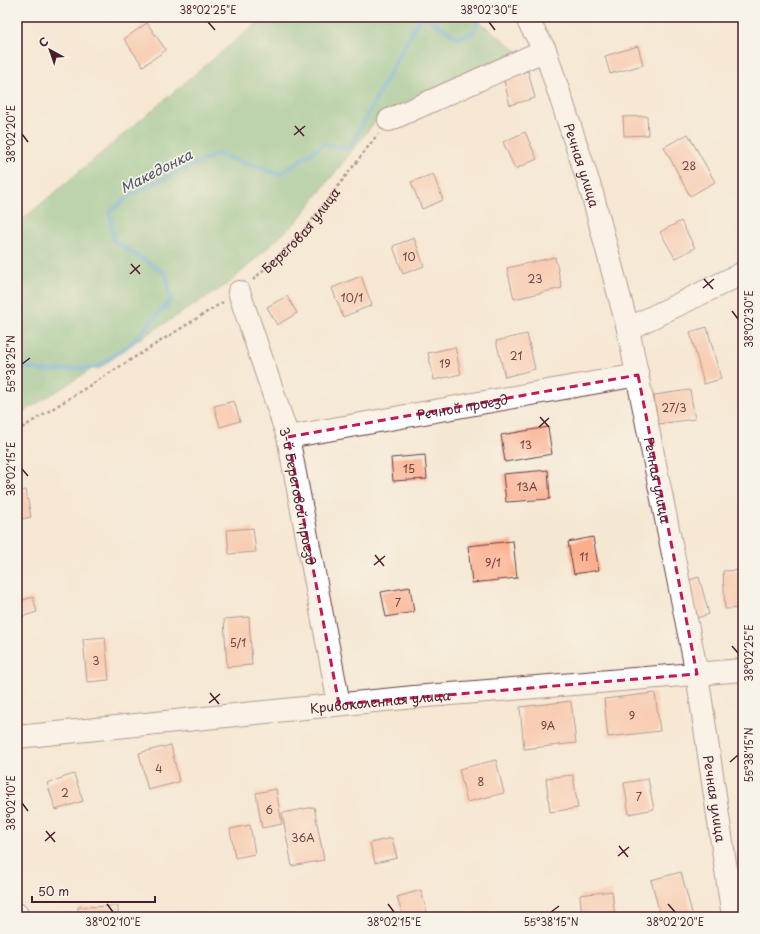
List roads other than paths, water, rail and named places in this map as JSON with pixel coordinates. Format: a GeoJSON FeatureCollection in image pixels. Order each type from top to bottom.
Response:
{"type":"FeatureCollection","features":[{"type":"Feature","properties":{"kind":"street"},"geometry":{"type":"LineString","coordinates":[[389,120],[545,50],[529,23],[530,17]]}},
{"type":"Feature","properties":{"kind":"street","name":"Речная улица"},"geometry":{"type":"LineString","coordinates":[[545,50],[592,193],[628,329],[638,375],[697,674],[733,917]]}},
{"type":"Feature","properties":{"kind":"street"},"geometry":{"type":"LineString","coordinates":[[628,329],[743,273]]}},
{"type":"Feature","properties":{"kind":"street","name":"3-й Береговой проезд"},"geometry":{"type":"LineString","coordinates":[[239,292],[288,437],[339,704]]}},
{"type":"Feature","properties":{"kind":"street","name":"Речной проезд"},"geometry":{"type":"LineString","coordinates":[[288,437],[638,375]]}},
{"type":"Feature","properties":{"kind":"street","name":"Кривоколенная улица"},"geometry":{"type":"LineString","coordinates":[[17,737],[421,696],[743,670]]}},
{"type":"Feature","properties":{"kind":"waterway","name":"Македонка"},"geometry":{"type":"LineString","coordinates":[[17,365],[43,371],[98,367],[134,341],[171,300],[166,274],[114,241],[110,212],[128,196],[217,154],[280,174],[324,144],[349,149],[420,17]]}},
{"type":"Feature","properties":{"kind":"waterway","name":"Македонка"},"geometry":{"type":"LineString","coordinates":[[426,17],[458,38],[473,33],[481,17]]}}]}
